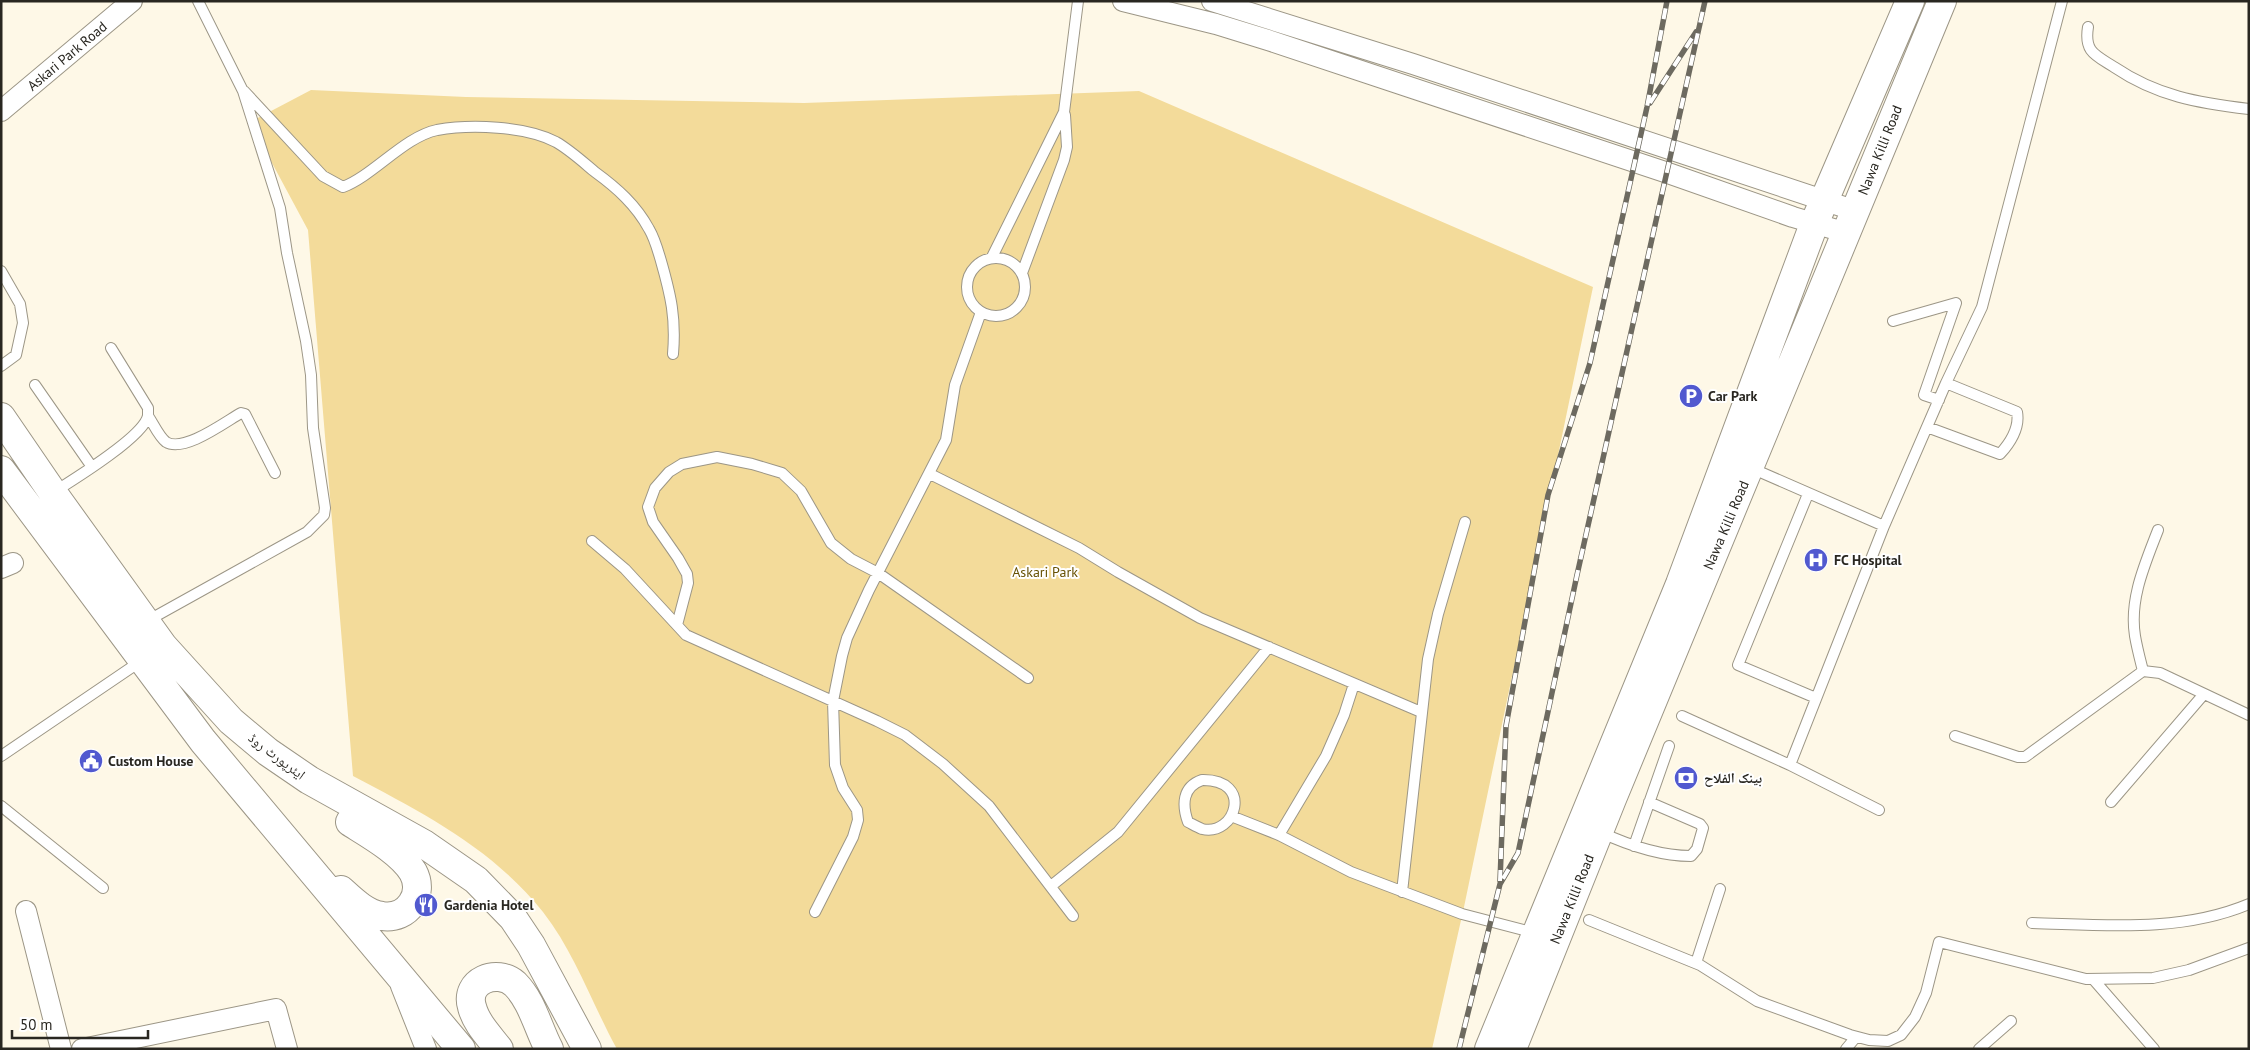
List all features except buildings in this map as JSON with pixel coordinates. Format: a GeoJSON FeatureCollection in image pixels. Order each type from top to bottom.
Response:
{"type":"FeatureCollection","features":[{"type":"Feature","properties":{"kind":"main road","name":"Nawa Killi Road"},"geometry":{"type":"LineString","coordinates":[[1489,1049],[1535,933],[1680,584],[1819,212],[1910,1]]}},
{"type":"Feature","properties":{"kind":"main road","name":"Nawa Killi Road"},"geometry":{"type":"LineString","coordinates":[[1512,1049],[1599,832],[1942,1]]}},
{"type":"Feature","properties":{"kind":"main road","name":"ایئرپورٹ روڈ"},"geometry":{"type":"LineString","coordinates":[[1,418],[163,646],[231,721],[281,761],[309,780],[424,844],[476,880],[513,918],[531,945],[587,1049]]}},
{"type":"Feature","properties":{"kind":"main road"},"geometry":{"type":"LineString","coordinates":[[1,470],[203,741],[396,974],[461,1049]]}},
{"type":"Feature","properties":{"kind":"main road"},"geometry":{"type":"LineString","coordinates":[[281,761],[286,774],[296,786],[322,805],[385,844],[412,870],[417,880],[416,898],[404,913],[392,917],[369,912],[352,900],[313,864],[298,856]]}},
{"type":"Feature","properties":{"kind":"main road"},"geometry":{"type":"LineString","coordinates":[[499,1049],[476,1017],[471,1000],[476,986],[486,978],[493,976],[508,979],[521,991],[529,1004],[549,1049]]}},
{"type":"Feature","properties":{"kind":"street","name":"Askari Park Road"},"geometry":{"type":"LineString","coordinates":[[1,111],[132,1]]}},
{"type":"Feature","properties":{"kind":"street"},"geometry":{"type":"LineString","coordinates":[[1124,1],[1216,24],[1262,38],[1634,162],[1851,222]]}},
{"type":"Feature","properties":{"kind":"street"},"geometry":{"type":"LineString","coordinates":[[1212,1],[1413,64],[1819,212]]}},
{"type":"Feature","properties":{"kind":"street"},"geometry":{"type":"LineString","coordinates":[[26,912],[61,1049]]}},
{"type":"Feature","properties":{"kind":"street"},"geometry":{"type":"LineString","coordinates":[[396,974],[426,1049]]}},
{"type":"Feature","properties":{"kind":"street"},"geometry":{"type":"LineString","coordinates":[[82,1049],[276,1009],[287,1049]]}},
{"type":"Feature","properties":{"kind":"lane"},"geometry":{"type":"LineString","coordinates":[[146,621],[307,532],[324,515],[325,508],[325,495],[313,428],[311,375],[306,341],[287,253],[280,208],[243,90],[198,1]]}},
{"type":"Feature","properties":{"kind":"lane"},"geometry":{"type":"LineString","coordinates":[[1022,274],[1064,160],[1067,147],[1064,112],[1078,1]]}},
{"type":"Feature","properties":{"kind":"lane"},"geometry":{"type":"LineString","coordinates":[[1790,765],[1884,526],[1946,383],[1982,307],[2062,1]]}},
{"type":"Feature","properties":{"kind":"lane"},"geometry":{"type":"LineString","coordinates":[[2088,27],[2086,40],[2092,52],[2135,81],[2171,96],[2209,104],[2249,108]]}},
{"type":"Feature","properties":{"kind":"lane"},"geometry":{"type":"LineString","coordinates":[[243,90],[323,176],[344,187],[354,183],[400,149],[435,131],[467,127],[492,127],[523,132],[556,142],[610,183],[632,203],[650,231],[672,298],[674,325],[673,354]]}},
{"type":"Feature","properties":{"kind":"lane"},"geometry":{"type":"LineString","coordinates":[[992,258],[1064,112]]}},
{"type":"Feature","properties":{"kind":"lane"},"geometry":{"type":"LineString","coordinates":[[992,258],[1006,259],[1017,266],[1022,274],[1026,290],[1022,302],[1013,312],[1000,316],[987,315],[981,312],[968,297],[967,284],[971,272],[980,262],[992,258]]}},
{"type":"Feature","properties":{"kind":"lane"},"geometry":{"type":"LineString","coordinates":[[1,271],[20,304],[23,323],[16,355],[1,366]]}},
{"type":"Feature","properties":{"kind":"lane"},"geometry":{"type":"LineString","coordinates":[[1893,321],[1956,303],[1924,396],[1939,400]]}},
{"type":"Feature","properties":{"kind":"lane"},"geometry":{"type":"LineString","coordinates":[[815,912],[853,837],[858,820],[857,810],[843,788],[835,765],[833,701],[847,638],[946,440],[955,385],[981,312]]}},
{"type":"Feature","properties":{"kind":"lane"},"geometry":{"type":"LineString","coordinates":[[53,493],[129,439],[148,416],[148,408],[111,348]]}},
{"type":"Feature","properties":{"kind":"lane"},"geometry":{"type":"LineString","coordinates":[[1927,428],[2000,454],[2010,443],[2019,421],[2017,412],[1946,383]]}},
{"type":"Feature","properties":{"kind":"lane"},"geometry":{"type":"LineString","coordinates":[[35,385],[92,467]]}},
{"type":"Feature","properties":{"kind":"lane"},"geometry":{"type":"LineString","coordinates":[[148,416],[165,442],[175,445],[189,442],[241,413],[245,414],[275,473]]}},
{"type":"Feature","properties":{"kind":"lane"},"geometry":{"type":"LineString","coordinates":[[677,625],[688,583],[687,574],[657,529],[648,507],[655,488],[669,472],[682,464],[717,457],[752,464],[782,473],[801,492],[831,543],[850,559],[878,573],[1028,678]]}},
{"type":"Feature","properties":{"kind":"lane"},"geometry":{"type":"LineString","coordinates":[[1750,468],[1884,526]]}},
{"type":"Feature","properties":{"kind":"lane"},"geometry":{"type":"LineString","coordinates":[[930,474],[1079,548],[1200,618],[1421,712]]}},
{"type":"Feature","properties":{"kind":"lane"},"geometry":{"type":"LineString","coordinates":[[1808,494],[1738,665],[1816,698]]}},
{"type":"Feature","properties":{"kind":"lane"},"geometry":{"type":"LineString","coordinates":[[1402,892],[1428,659],[1436,622],[1465,522]]}},
{"type":"Feature","properties":{"kind":"lane"},"geometry":{"type":"LineString","coordinates":[[2143,671],[2135,636],[2134,611],[2142,571],[2158,530]]}},
{"type":"Feature","properties":{"kind":"lane"},"geometry":{"type":"LineString","coordinates":[[592,541],[625,569],[686,636],[905,735],[943,764],[989,806],[1073,916]]}},
{"type":"Feature","properties":{"kind":"lane"},"geometry":{"type":"LineString","coordinates":[[1051,886],[1118,832],[1269,647]]}},
{"type":"Feature","properties":{"kind":"lane"},"geometry":{"type":"LineString","coordinates":[[1,756],[142,661]]}},
{"type":"Feature","properties":{"kind":"lane"},"geometry":{"type":"LineString","coordinates":[[1955,736],[2018,757],[2025,757],[2143,671],[2160,673],[2249,715]]}},
{"type":"Feature","properties":{"kind":"lane"},"geometry":{"type":"LineString","coordinates":[[1279,835],[1326,756],[1344,715],[1354,684]]}},
{"type":"Feature","properties":{"kind":"lane"},"geometry":{"type":"LineString","coordinates":[[2111,802],[2204,694]]}},
{"type":"Feature","properties":{"kind":"lane"},"geometry":{"type":"LineString","coordinates":[[1682,716],[1790,765],[1879,810]]}},
{"type":"Feature","properties":{"kind":"lane"},"geometry":{"type":"LineString","coordinates":[[1634,846],[1669,746]]}},
{"type":"Feature","properties":{"kind":"lane"},"geometry":{"type":"LineString","coordinates":[[1202,780],[1212,780],[1224,784],[1233,792],[1235,801],[1235,809],[1231,816],[1221,826],[1202,829],[1188,822],[1183,806],[1185,795],[1194,784],[1202,780]]}},
{"type":"Feature","properties":{"kind":"lane"},"geometry":{"type":"LineString","coordinates":[[1599,832],[1625,844],[1681,856],[1691,856],[1697,849],[1703,828],[1700,824],[1649,802]]}},
{"type":"Feature","properties":{"kind":"lane"},"geometry":{"type":"LineString","coordinates":[[1,806],[103,888]]}},
{"type":"Feature","properties":{"kind":"lane"},"geometry":{"type":"LineString","coordinates":[[1231,816],[1279,835],[1351,872],[1402,892],[1462,914],[1535,933]]}},
{"type":"Feature","properties":{"kind":"lane"},"geometry":{"type":"LineString","coordinates":[[1696,963],[1720,888]]}},
{"type":"Feature","properties":{"kind":"lane"},"geometry":{"type":"LineString","coordinates":[[2032,923],[2172,924],[2226,913],[2249,904]]}},
{"type":"Feature","properties":{"kind":"lane"},"geometry":{"type":"LineString","coordinates":[[1589,920],[1696,963],[1757,1000],[1856,1037],[1888,1041],[1901,1035],[1915,1017],[1926,993],[1939,942],[2086,979],[2153,978],[2189,970],[2249,948]]}},
{"type":"Feature","properties":{"kind":"lane"},"geometry":{"type":"LineString","coordinates":[[2092,979],[2154,1049]]}},
{"type":"Feature","properties":{"kind":"lane"},"geometry":{"type":"LineString","coordinates":[[1979,1049],[2011,1021]]}},
{"type":"Feature","properties":{"kind":"lane"},"geometry":{"type":"LineString","coordinates":[[1846,1049],[1856,1037]]}},
{"type":"Feature","properties":{"kind":"green space","name":"Askari Park"},"geometry":{"type":"Polygon","coordinates":[[[311,90],[466,97],[804,103],[1139,91],[1593,287],[1464,907],[1432,1049],[617,1049],[565,944],[543,912],[523,889],[502,869],[455,834],[430,818],[353,776],[308,230],[250,122],[311,90]]]}},
{"type":"Feature","properties":{"kind":"railway"},"geometry":{"type":"LineString","coordinates":[[1500,881],[1506,726],[1548,495],[1590,363],[1647,107],[1667,1]]}},
{"type":"Feature","properties":{"kind":"railway"},"geometry":{"type":"LineString","coordinates":[[1459,1049],[1500,884],[1518,853],[1577,575],[1705,1]]}},
{"type":"Feature","properties":{"kind":"railway"},"geometry":{"type":"LineString","coordinates":[[1650,103],[1696,32]]}},
{"type":"Feature","properties":{"kind":"place","name":"Car Park"},"geometry":{"type":"Point","coordinates":[1691,396]}},
{"type":"Feature","properties":{"kind":"place","name":"FC Hospital"},"geometry":{"type":"Point","coordinates":[1816,560]}},
{"type":"Feature","properties":{"kind":"place","name":"Custom House"},"geometry":{"type":"Point","coordinates":[91,761]}},
{"type":"Feature","properties":{"kind":"place","name":"بینک الفلاح"},"geometry":{"type":"Point","coordinates":[1686,778]}},
{"type":"Feature","properties":{"kind":"place","name":"Gardenia Hotel"},"geometry":{"type":"Point","coordinates":[426,905]}}]}
